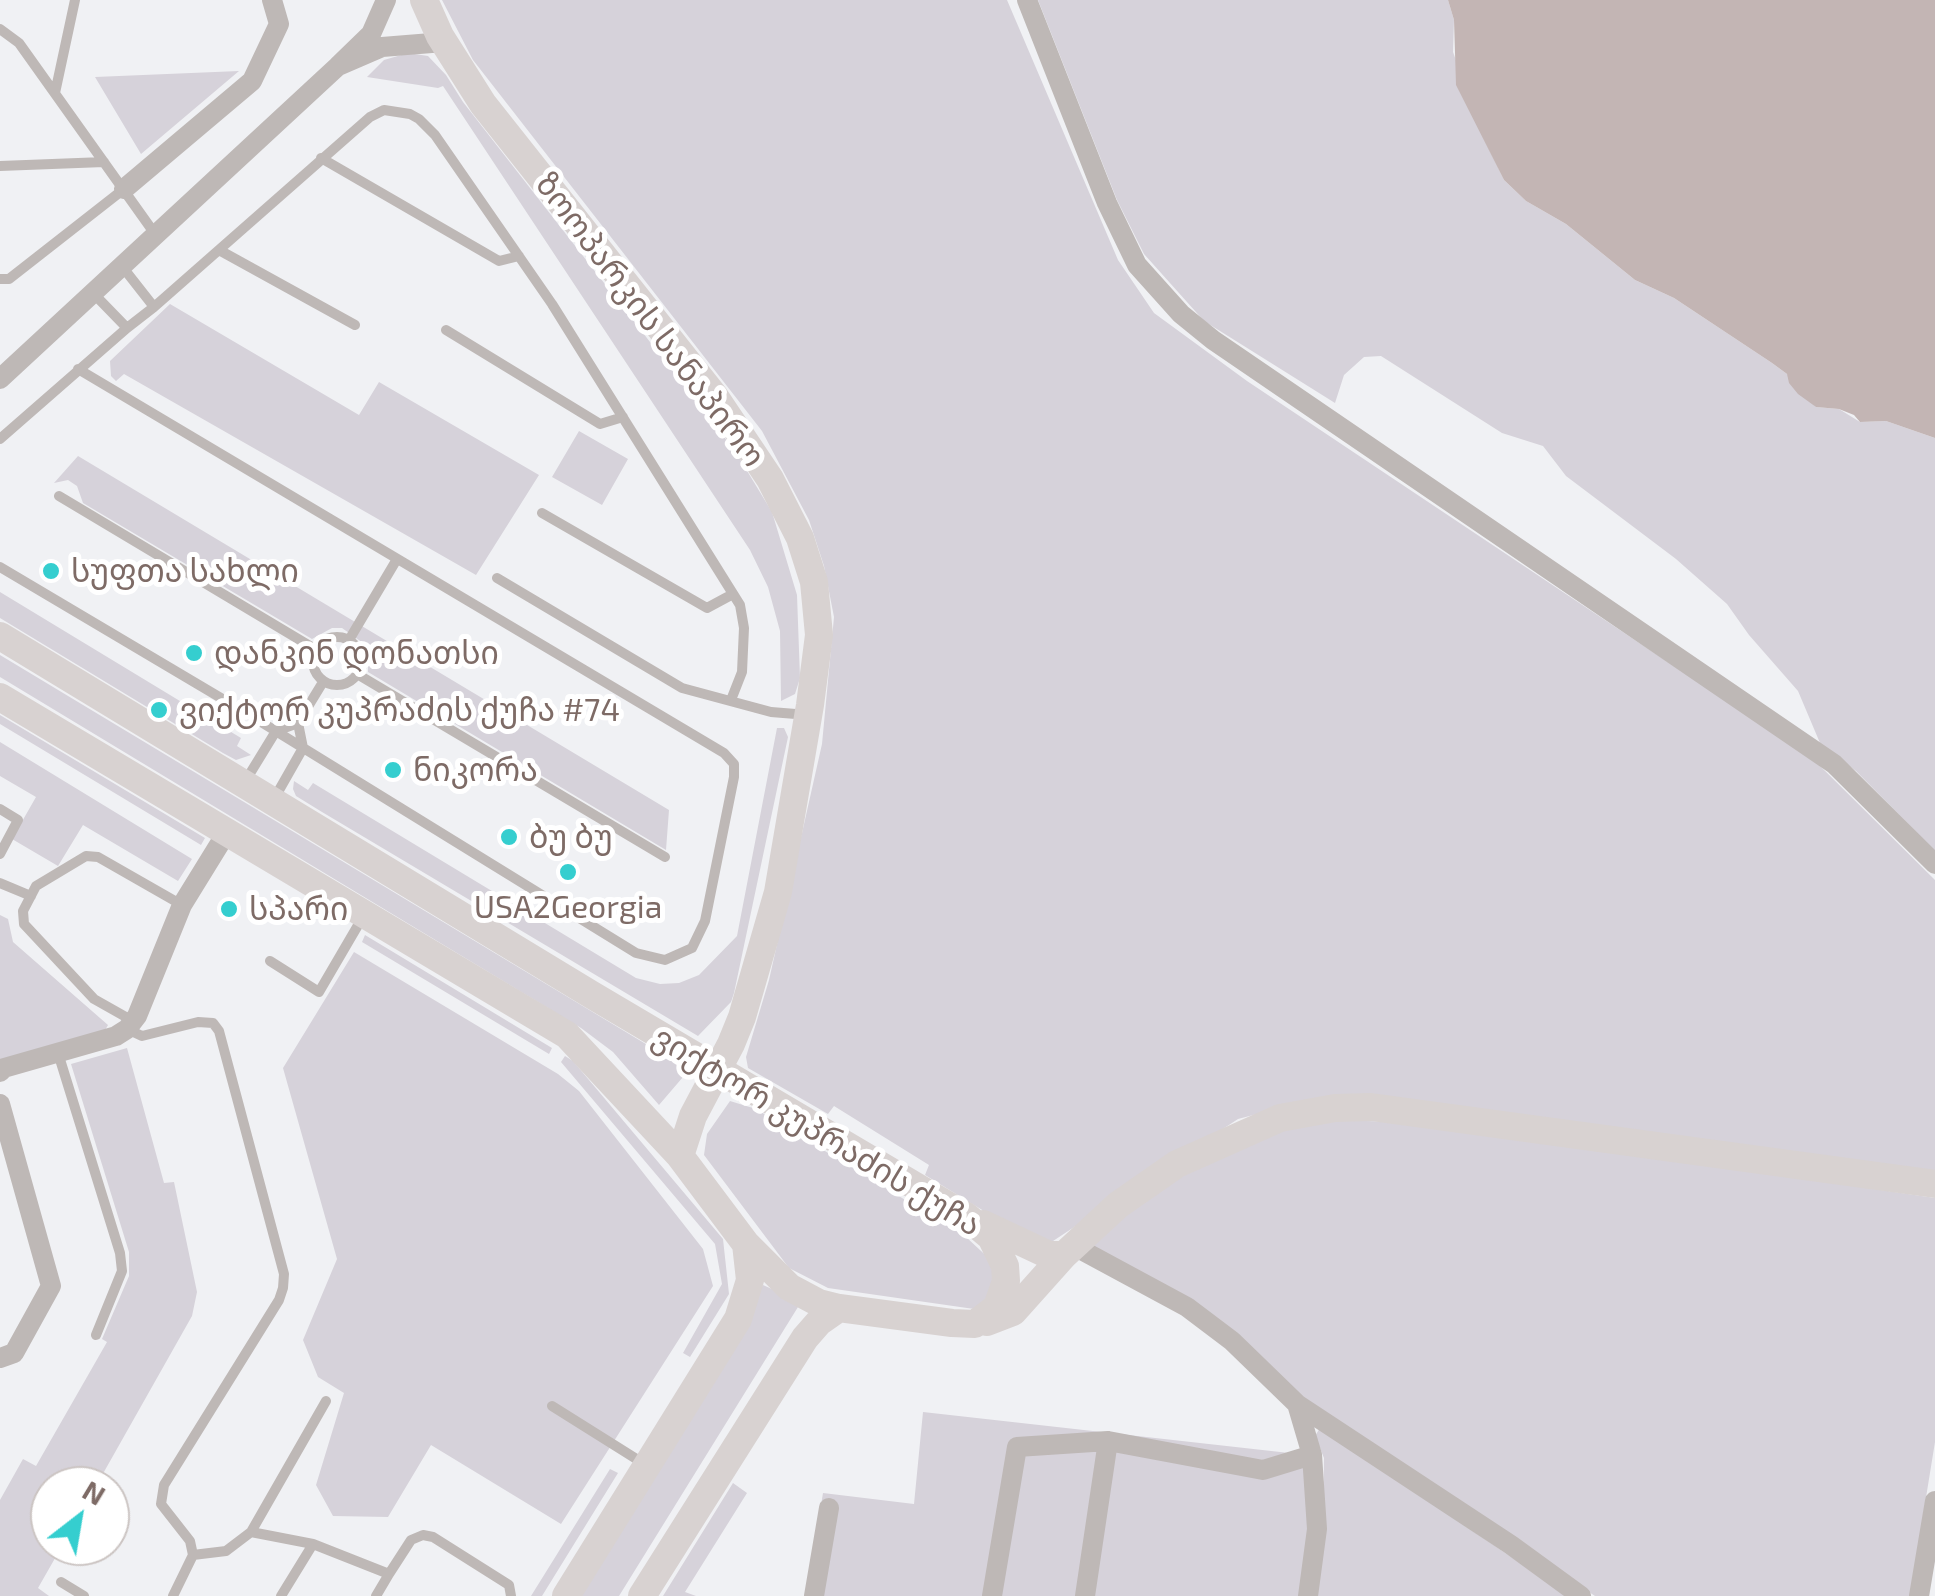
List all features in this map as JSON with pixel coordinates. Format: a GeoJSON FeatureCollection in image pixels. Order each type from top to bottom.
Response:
{"type":"FeatureCollection","features":[{"type":"Feature","properties":{"kind":"main road","name":"ზოოპარკის სანაპირო"},"geometry":{"type":"LineString","coordinates":[[424,0],[444,42],[483,104],[715,397],[770,479],[800,538],[814,582],[819,635],[778,892],[751,990],[731,1044],[692,1116],[680,1156]]}},
{"type":"Feature","properties":{"kind":"main road","name":"ვიქტორ კუპრაძის ქუჩა"},"geometry":{"type":"LineString","coordinates":[[0,636],[966,1216],[991,1237],[1005,1266],[1003,1296],[988,1316],[975,1324],[839,1308],[789,1287],[746,1244],[680,1156],[567,1035],[0,696]]}},
{"type":"Feature","properties":{"kind":"main road"},"geometry":{"type":"LineString","coordinates":[[975,1324],[1013,1312],[1069,1250],[1118,1205],[1188,1158],[1280,1118],[1336,1108],[1371,1107],[1935,1184]]}},
{"type":"Feature","properties":{"kind":"main road"},"geometry":{"type":"LineString","coordinates":[[966,1216],[1038,1251],[1069,1250]]}},
{"type":"Feature","properties":{"kind":"main road"},"geometry":{"type":"LineString","coordinates":[[566,1596],[738,1319],[750,1280],[746,1244]]}},
{"type":"Feature","properties":{"kind":"main road"},"geometry":{"type":"LineString","coordinates":[[642,1596],[805,1338],[839,1308]]}},
{"type":"Feature","properties":{"kind":"street"},"geometry":{"type":"LineString","coordinates":[[124,189],[252,81],[279,24],[272,0]]}},
{"type":"Feature","properties":{"kind":"street"},"geometry":{"type":"LineString","coordinates":[[0,379],[371,34],[386,0]]}},
{"type":"Feature","properties":{"kind":"street"},"geometry":{"type":"LineString","coordinates":[[1027,0],[1107,204],[1138,266],[1181,314],[1213,340],[1834,764],[1935,864]]}},
{"type":"Feature","properties":{"kind":"street"},"geometry":{"type":"LineString","coordinates":[[338,66],[382,47],[444,42]]}},
{"type":"Feature","properties":{"kind":"street"},"geometry":{"type":"LineString","coordinates":[[0,1072],[116,1036],[130,1025],[182,905],[227,832]]}},
{"type":"Feature","properties":{"kind":"street"},"geometry":{"type":"LineString","coordinates":[[0,1104],[4,1132],[51,1286],[14,1354],[0,1358]]}},
{"type":"Feature","properties":{"kind":"street"},"geometry":{"type":"LineString","coordinates":[[1069,1250],[1187,1308],[1232,1341],[1297,1404],[1537,1562],[1582,1596]]}},
{"type":"Feature","properties":{"kind":"street"},"geometry":{"type":"LineString","coordinates":[[1297,1404],[1312,1455],[1317,1530],[1308,1596]]}},
{"type":"Feature","properties":{"kind":"street"},"geometry":{"type":"LineString","coordinates":[[992,1596],[1017,1447],[1108,1441],[1263,1470],[1312,1455]]}},
{"type":"Feature","properties":{"kind":"street"},"geometry":{"type":"LineString","coordinates":[[1086,1596],[1108,1441]]}},
{"type":"Feature","properties":{"kind":"street"},"geometry":{"type":"LineString","coordinates":[[1919,1596],[1935,1501]]}},
{"type":"Feature","properties":{"kind":"street"},"geometry":{"type":"LineString","coordinates":[[814,1596],[829,1508]]}},
{"type":"Feature","properties":{"kind":"lane"},"geometry":{"type":"LineString","coordinates":[[55,92],[76,0]]}},
{"type":"Feature","properties":{"kind":"lane"},"geometry":{"type":"LineString","coordinates":[[0,28],[19,43],[155,234]]}},
{"type":"Feature","properties":{"kind":"lane"},"geometry":{"type":"LineString","coordinates":[[0,439],[370,117],[384,110],[410,114],[435,136],[518,256],[740,605],[744,628],[742,672],[731,700]]}},
{"type":"Feature","properties":{"kind":"lane"},"geometry":{"type":"LineString","coordinates":[[322,158],[498,261],[518,256]]}},
{"type":"Feature","properties":{"kind":"lane"},"geometry":{"type":"LineString","coordinates":[[0,166],[104,162]]}},
{"type":"Feature","properties":{"kind":"lane"},"geometry":{"type":"LineString","coordinates":[[0,279],[9,279],[124,189]]}},
{"type":"Feature","properties":{"kind":"lane"},"geometry":{"type":"LineString","coordinates":[[219,250],[355,325]]}},
{"type":"Feature","properties":{"kind":"lane"},"geometry":{"type":"LineString","coordinates":[[122,265],[154,307]]}},
{"type":"Feature","properties":{"kind":"lane"},"geometry":{"type":"LineString","coordinates":[[92,292],[127,328]]}},
{"type":"Feature","properties":{"kind":"lane"},"geometry":{"type":"LineString","coordinates":[[446,330],[600,424],[623,417]]}},
{"type":"Feature","properties":{"kind":"lane"},"geometry":{"type":"LineString","coordinates":[[0,567],[636,952],[664,960],[692,948],[706,921],[734,777],[734,764],[724,753],[78,370]]}},
{"type":"Feature","properties":{"kind":"lane"},"geometry":{"type":"LineString","coordinates":[[59,496],[316,648]]}},
{"type":"Feature","properties":{"kind":"lane"},"geometry":{"type":"LineString","coordinates":[[542,512],[708,608],[733,594]]}},
{"type":"Feature","properties":{"kind":"lane"},"geometry":{"type":"LineString","coordinates":[[349,640],[397,559]]}},
{"type":"Feature","properties":{"kind":"lane"},"geometry":{"type":"LineString","coordinates":[[497,578],[682,688],[771,712],[808,716]]}},
{"type":"Feature","properties":{"kind":"lane"},"geometry":{"type":"LineString","coordinates":[[327,639],[349,640],[361,659],[358,674],[338,686],[323,682],[314,670],[316,648],[327,639]]}},
{"type":"Feature","properties":{"kind":"lane"},"geometry":{"type":"LineString","coordinates":[[358,674],[665,858]]}},
{"type":"Feature","properties":{"kind":"lane"},"geometry":{"type":"LineString","coordinates":[[244,783],[276,732],[298,723],[323,682]]}},
{"type":"Feature","properties":{"kind":"lane"},"geometry":{"type":"LineString","coordinates":[[272,801],[303,748],[298,723]]}},
{"type":"Feature","properties":{"kind":"lane"},"geometry":{"type":"LineString","coordinates":[[0,809],[18,820],[0,854]]}},
{"type":"Feature","properties":{"kind":"lane"},"geometry":{"type":"LineString","coordinates":[[173,1596],[193,1554],[190,1541],[161,1504],[164,1484],[278,1300],[284,1274],[219,1031],[213,1023],[198,1022],[142,1036],[94,999],[24,924],[23,911],[36,886],[86,856],[98,856],[182,905]]}},
{"type":"Feature","properties":{"kind":"lane"},"geometry":{"type":"LineString","coordinates":[[0,883],[30,896]]}},
{"type":"Feature","properties":{"kind":"lane"},"geometry":{"type":"LineString","coordinates":[[270,961],[319,992],[365,914]]}},
{"type":"Feature","properties":{"kind":"lane"},"geometry":{"type":"LineString","coordinates":[[58,1052],[120,1253],[122,1271],[96,1335]]}},
{"type":"Feature","properties":{"kind":"lane"},"geometry":{"type":"LineString","coordinates":[[193,1554],[226,1550],[252,1532],[326,1400]]}},
{"type":"Feature","properties":{"kind":"lane"},"geometry":{"type":"LineString","coordinates":[[552,1406],[646,1466]]}},
{"type":"Feature","properties":{"kind":"lane"},"geometry":{"type":"LineString","coordinates":[[252,1532],[312,1544],[389,1574]]}},
{"type":"Feature","properties":{"kind":"lane"},"geometry":{"type":"LineString","coordinates":[[376,1596],[411,1540],[423,1535],[433,1537],[509,1585],[511,1596]]}},
{"type":"Feature","properties":{"kind":"lane"},"geometry":{"type":"LineString","coordinates":[[281,1596],[312,1544]]}},
{"type":"Feature","properties":{"kind":"lane"},"geometry":{"type":"LineString","coordinates":[[61,1582],[84,1596]]}},
{"type":"Feature","properties":{"kind":"shaded area"},"geometry":{"type":"Polygon","coordinates":[[[442,0],[1007,0],[1118,260],[1154,313],[1247,381],[1813,759],[1935,880],[1935,1174],[1307,1101],[1238,1119],[1050,1243],[1028,1238],[925,1175],[929,1165],[834,1106],[828,1114],[748,1068],[746,1057],[769,980],[822,744],[834,617],[824,566],[809,520],[762,431],[473,60],[442,0]]]}},
{"type":"Feature","properties":{"kind":"shaded area"},"geometry":{"type":"Polygon","coordinates":[[[1038,0],[1448,0],[1454,20],[1453,52],[1484,139],[1504,180],[1526,201],[1566,224],[1635,280],[1674,298],[1772,363],[1816,407],[1839,409],[1860,422],[1886,421],[1935,438],[1935,851],[1856,771],[1820,743],[1798,691],[1727,604],[1676,559],[1566,476],[1543,446],[1502,433],[1381,356],[1364,357],[1344,375],[1335,403],[1204,321],[1144,254],[1117,200],[1038,0]]]}},
{"type":"Feature","properties":{"kind":"shaded area"},"geometry":{"type":"Polygon","coordinates":[[[1448,0],[1935,0],[1935,438],[1886,421],[1860,422],[1839,409],[1816,407],[1798,394],[1787,374],[1772,363],[1674,298],[1635,280],[1566,224],[1526,201],[1504,180],[1456,85],[1454,20],[1448,0]]]}},
{"type":"Feature","properties":{"kind":"shaded area"},"geometry":{"type":"Polygon","coordinates":[[[408,53],[428,56],[446,75],[735,451],[772,512],[797,595],[800,678],[795,694],[781,701],[780,631],[768,587],[750,550],[443,86],[367,77],[384,60],[408,53]]]}},
{"type":"Feature","properties":{"kind":"shaded area"},"geometry":{"type":"Polygon","coordinates":[[[239,71],[141,154],[95,77],[239,71]]]}},
{"type":"Feature","properties":{"kind":"shaded area"},"geometry":{"type":"Polygon","coordinates":[[[170,304],[359,415],[379,382],[539,475],[476,575],[124,374],[116,381],[111,376],[110,361],[170,304]]]}},
{"type":"Feature","properties":{"kind":"shaded area"},"geometry":{"type":"Polygon","coordinates":[[[579,431],[628,459],[602,505],[552,477],[579,431]]]}},
{"type":"Feature","properties":{"kind":"shaded area"},"geometry":{"type":"Polygon","coordinates":[[[78,456],[669,810],[666,850],[368,672],[363,643],[342,628],[332,628],[312,639],[83,503],[77,486],[68,480],[54,483],[78,456]]]}},
{"type":"Feature","properties":{"kind":"shaded area"},"geometry":{"type":"Polygon","coordinates":[[[0,592],[241,738],[237,746],[251,755],[236,760],[223,753],[0,618],[0,592]]]}},
{"type":"Feature","properties":{"kind":"shaded area"},"geometry":{"type":"Polygon","coordinates":[[[0,655],[689,1070],[659,1105],[613,1052],[581,1028],[0,677],[0,655]]]}},
{"type":"Feature","properties":{"kind":"shaded area"},"geometry":{"type":"Polygon","coordinates":[[[0,715],[205,838],[201,845],[0,724],[0,715]]]}},
{"type":"Feature","properties":{"kind":"shaded area"},"geometry":{"type":"Polygon","coordinates":[[[777,728],[784,728],[788,737],[734,993],[731,1002],[698,1036],[322,812],[296,796],[293,789],[294,781],[308,790],[313,783],[636,978],[660,984],[679,983],[699,975],[737,936],[777,728]]]}},
{"type":"Feature","properties":{"kind":"shaded area"},"geometry":{"type":"Polygon","coordinates":[[[0,742],[192,859],[178,881],[83,825],[58,866],[12,839],[36,797],[0,776],[0,742]]]}},
{"type":"Feature","properties":{"kind":"shaded area"},"geometry":{"type":"Polygon","coordinates":[[[0,915],[8,919],[13,942],[108,1025],[103,1034],[0,1060],[0,915]]]}},
{"type":"Feature","properties":{"kind":"shaded area"},"geometry":{"type":"Polygon","coordinates":[[[365,935],[552,1048],[549,1054],[362,942],[365,935]]]}},
{"type":"Feature","properties":{"kind":"shaded area"},"geometry":{"type":"Polygon","coordinates":[[[354,952],[558,1074],[579,1091],[703,1249],[713,1286],[561,1524],[431,1445],[388,1517],[333,1516],[316,1485],[344,1393],[318,1377],[303,1340],[337,1259],[283,1068],[354,952]]]}},
{"type":"Feature","properties":{"kind":"shaded area"},"geometry":{"type":"Polygon","coordinates":[[[127,1048],[164,1183],[174,1182],[197,1292],[192,1316],[107,1466],[36,1466],[107,1342],[102,1339],[129,1276],[129,1252],[71,1064],[127,1048]]]}},
{"type":"Feature","properties":{"kind":"shaded area"},"geometry":{"type":"Polygon","coordinates":[[[565,1056],[723,1239],[729,1294],[690,1357],[683,1353],[722,1284],[715,1244],[561,1062],[565,1056]]]}},
{"type":"Feature","properties":{"kind":"shaded area"},"geometry":{"type":"Polygon","coordinates":[[[730,1101],[756,1109],[966,1237],[994,1263],[992,1297],[974,1309],[828,1288],[789,1268],[704,1155],[707,1134],[730,1101]]]}},
{"type":"Feature","properties":{"kind":"shaded area"},"geometry":{"type":"Polygon","coordinates":[[[1336,1120],[1428,1123],[1935,1198],[1935,1442],[1910,1596],[1595,1596],[1314,1410],[1088,1250],[1149,1193],[1219,1151],[1273,1133],[1336,1120]]]}},
{"type":"Feature","properties":{"kind":"shaded area"},"geometry":{"type":"Polygon","coordinates":[[[763,1285],[783,1294],[798,1307],[619,1596],[574,1596],[763,1285]]]}},
{"type":"Feature","properties":{"kind":"shaded area"},"geometry":{"type":"Polygon","coordinates":[[[923,1412],[1307,1455],[1310,1528],[1300,1596],[806,1596],[823,1493],[914,1504],[923,1412]]]}},
{"type":"Feature","properties":{"kind":"shaded area"},"geometry":{"type":"Polygon","coordinates":[[[1320,1428],[1569,1596],[1316,1596],[1323,1548],[1324,1458],[1315,1436],[1320,1428]]]}},
{"type":"Feature","properties":{"kind":"shaded area"},"geometry":{"type":"Polygon","coordinates":[[[23,1459],[36,1466],[30,1466],[30,1566],[51,1566],[38,1588],[49,1596],[0,1596],[0,1500],[23,1459]]]}},
{"type":"Feature","properties":{"kind":"shaded area"},"geometry":{"type":"Polygon","coordinates":[[[610,1469],[618,1473],[542,1596],[531,1596],[610,1469]]]}},
{"type":"Feature","properties":{"kind":"shaded area"},"geometry":{"type":"Polygon","coordinates":[[[733,1483],[747,1493],[685,1592],[696,1596],[663,1596],[733,1483]]]}},
{"type":"Feature","properties":{"kind":"place","name":"სუფთა სახლი"},"geometry":{"type":"Point","coordinates":[51,571]}},
{"type":"Feature","properties":{"kind":"place","name":"დანკინ დონათსი"},"geometry":{"type":"Point","coordinates":[194,653]}},
{"type":"Feature","properties":{"kind":"place","name":"ვიქტორ კუპრაძის ქუჩა #74"},"geometry":{"type":"Point","coordinates":[159,710]}},
{"type":"Feature","properties":{"kind":"place","name":"ნიკორა"},"geometry":{"type":"Point","coordinates":[393,770]}},
{"type":"Feature","properties":{"kind":"place","name":"ბუ ბუ"},"geometry":{"type":"Point","coordinates":[509,837]}},
{"type":"Feature","properties":{"kind":"place","name":"USA2Georgia"},"geometry":{"type":"Point","coordinates":[568,872]}},
{"type":"Feature","properties":{"kind":"place","name":"სპარი"},"geometry":{"type":"Point","coordinates":[229,909]}}]}
